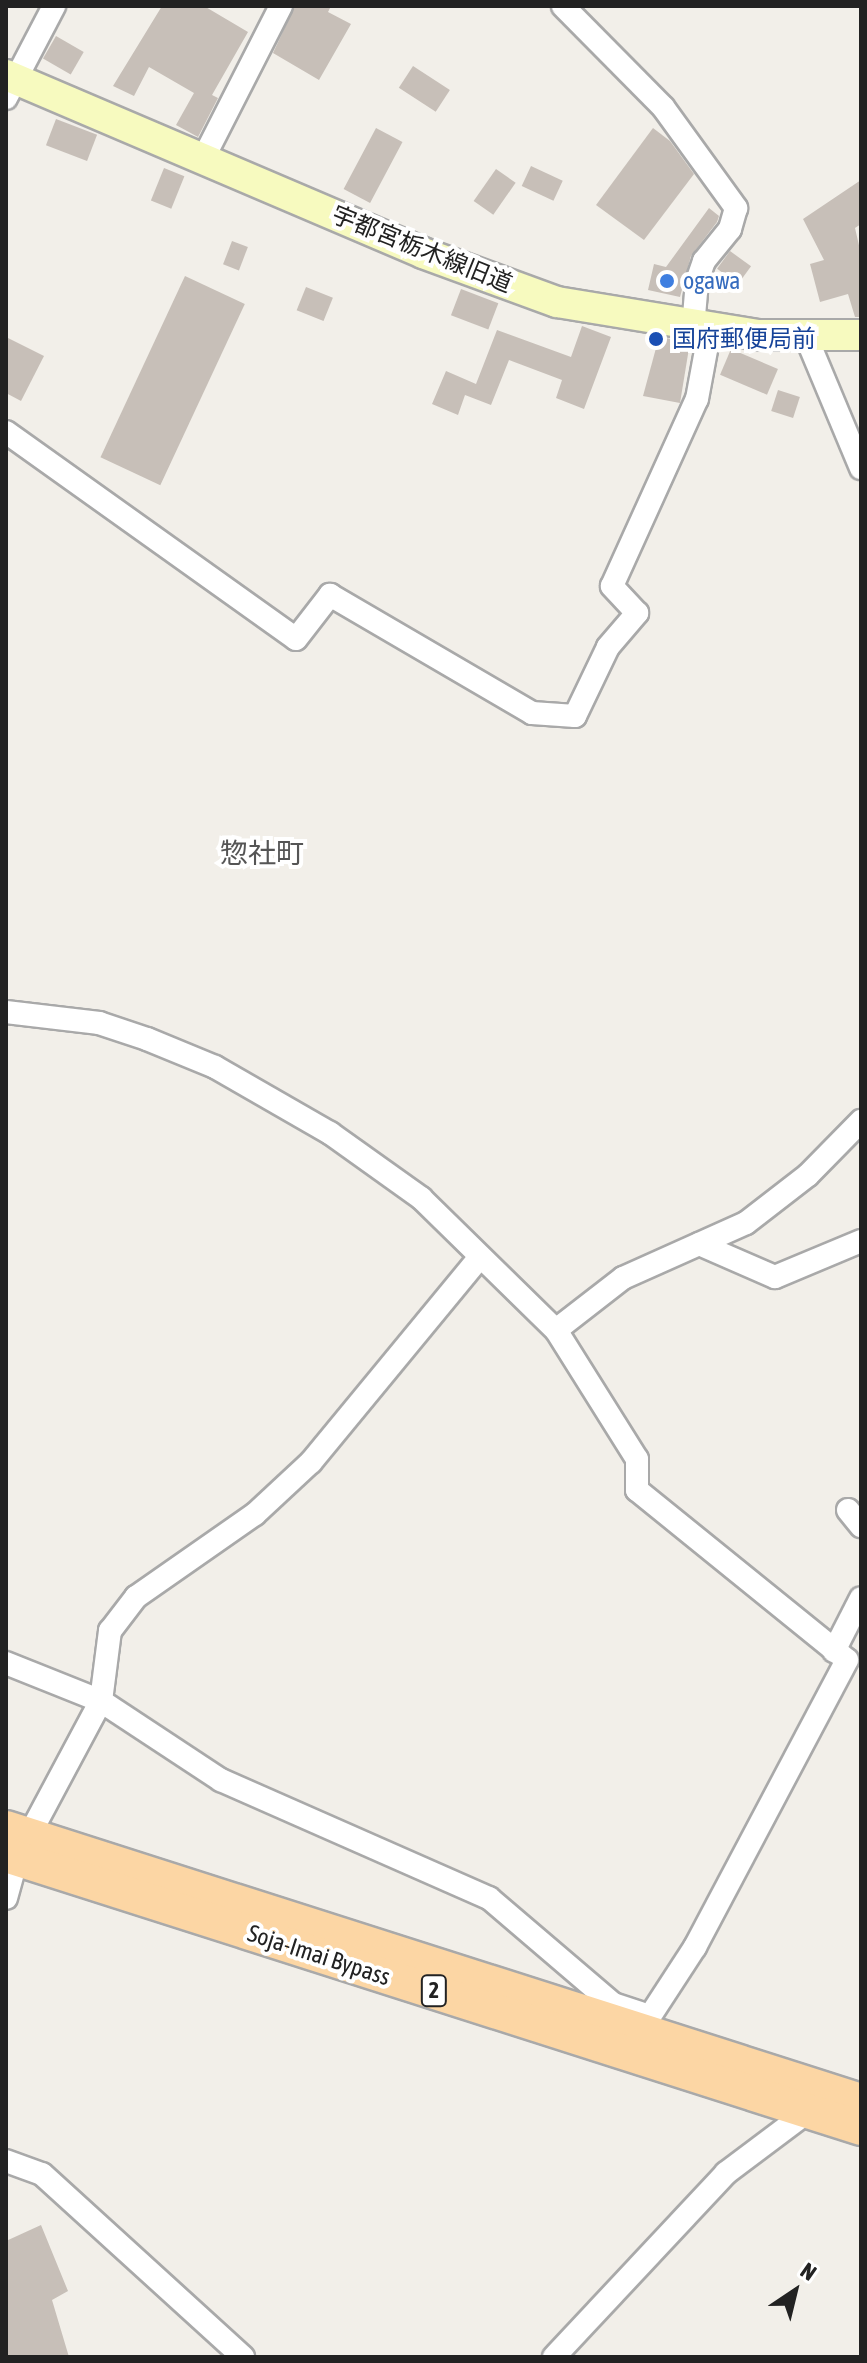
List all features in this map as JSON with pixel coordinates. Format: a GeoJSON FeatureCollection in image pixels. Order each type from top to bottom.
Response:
{"type":"FeatureCollection","features":[{"type":"Feature","properties":{"kind":"main road","name":"Soja-Imai Bypass"},"geometry":{"type":"LineString","coordinates":[[14,1844],[840,2097],[861,2128]]}},
{"type":"Feature","properties":{"kind":"street"},"geometry":{"type":"LineString","coordinates":[[9,84],[54,6]]}},
{"type":"Feature","properties":{"kind":"street"},"geometry":{"type":"LineString","coordinates":[[203,159],[281,6]]}},
{"type":"Feature","properties":{"kind":"street"},"geometry":{"type":"LineString","coordinates":[[6,432],[296,639],[330,595],[532,713],[575,716],[608,647],[637,613],[612,586],[697,399],[701,328],[697,281],[704,261],[730,229],[736,208],[663,107],[563,6]]}},
{"type":"Feature","properties":{"kind":"street","name":"宇都宮栃木線旧道"},"geometry":{"type":"LineString","coordinates":[[9,84],[203,159],[423,253],[557,302],[701,328],[807,339],[861,335]]}},
{"type":"Feature","properties":{"kind":"street"},"geometry":{"type":"LineString","coordinates":[[807,339],[861,468]]}},
{"type":"Feature","properties":{"kind":"street"},"geometry":{"type":"LineString","coordinates":[[6,1012],[99,1023],[215,1067],[330,1133],[421,1198],[556,1330],[637,1459],[637,1490],[847,1660],[695,1947],[650,2016]]}},
{"type":"Feature","properties":{"kind":"street"},"geometry":{"type":"LineString","coordinates":[[556,1330],[623,1278],[746,1223],[808,1175],[861,1121]]}},
{"type":"Feature","properties":{"kind":"street"},"geometry":{"type":"LineString","coordinates":[[699,1244],[775,1277],[861,1241]]}},
{"type":"Feature","properties":{"kind":"street"},"geometry":{"type":"LineString","coordinates":[[6,1898],[14,1844],[101,1701],[110,1631],[136,1597],[255,1514],[311,1462],[479,1258]]}},
{"type":"Feature","properties":{"kind":"street"},"geometry":{"type":"LineString","coordinates":[[834,1651],[861,1598]]}},
{"type":"Feature","properties":{"kind":"street"},"geometry":{"type":"LineString","coordinates":[[6,1663],[101,1701],[221,1780],[489,1898],[613,2004],[650,2016],[840,2097]]}},
{"type":"Feature","properties":{"kind":"street"},"geometry":{"type":"LineString","coordinates":[[554,2357],[726,2173],[840,2097]]}},
{"type":"Feature","properties":{"kind":"street"},"geometry":{"type":"LineString","coordinates":[[6,2161],[42,2174],[243,2357]]}},
{"type":"Feature","properties":{"kind":"building"},"geometry":{"type":"Polygon","coordinates":[[[162,6],[204,6],[248,32],[212,95],[218,98],[198,137],[176,125],[194,93],[149,67],[134,96],[113,86],[162,6]]]}},
{"type":"Feature","properties":{"kind":"building"},"geometry":{"type":"Polygon","coordinates":[[[295,6],[331,6],[328,12],[351,24],[319,80],[273,53],[295,6]]]}},
{"type":"Feature","properties":{"kind":"building"},"geometry":{"type":"Polygon","coordinates":[[[56,36],[84,52],[71,75],[43,59],[56,36]]]}},
{"type":"Feature","properties":{"kind":"building"},"geometry":{"type":"Polygon","coordinates":[[[413,66],[450,90],[436,112],[399,88],[413,66]]]}},
{"type":"Feature","properties":{"kind":"building"},"geometry":{"type":"Polygon","coordinates":[[[56,119],[97,135],[87,161],[46,145],[56,119]]]}},
{"type":"Feature","properties":{"kind":"building"},"geometry":{"type":"Polygon","coordinates":[[[376,128],[402,142],[370,203],[344,189],[376,128]]]}},
{"type":"Feature","properties":{"kind":"building"},"geometry":{"type":"Polygon","coordinates":[[[653,128],[670,141],[694,174],[644,240],[596,205],[653,128]]]}},
{"type":"Feature","properties":{"kind":"building"},"geometry":{"type":"Polygon","coordinates":[[[531,166],[563,181],[553,201],[522,186],[531,166]]]}},
{"type":"Feature","properties":{"kind":"building"},"geometry":{"type":"Polygon","coordinates":[[[164,168],[184,176],[171,209],[151,200],[164,168]]]}},
{"type":"Feature","properties":{"kind":"building"},"geometry":{"type":"Polygon","coordinates":[[[496,169],[516,183],[493,215],[474,201],[496,169]]]}},
{"type":"Feature","properties":{"kind":"building"},"geometry":{"type":"Polygon","coordinates":[[[861,180],[861,224],[855,228],[861,254],[861,317],[855,317],[848,294],[820,302],[810,264],[824,260],[803,219],[861,180]]]}},
{"type":"Feature","properties":{"kind":"building"},"geometry":{"type":"Polygon","coordinates":[[[709,208],[719,216],[691,256],[680,297],[648,290],[654,264],[666,267],[709,208]]]}},
{"type":"Feature","properties":{"kind":"building"},"geometry":{"type":"Polygon","coordinates":[[[232,241],[248,247],[239,270],[223,264],[232,241]]]}},
{"type":"Feature","properties":{"kind":"building"},"geometry":{"type":"Polygon","coordinates":[[[730,251],[751,266],[738,284],[717,269],[730,251]]]}},
{"type":"Feature","properties":{"kind":"building"},"geometry":{"type":"Polygon","coordinates":[[[185,276],[245,304],[160,485],[100,457],[185,276]]]}},
{"type":"Feature","properties":{"kind":"building"},"geometry":{"type":"Polygon","coordinates":[[[306,287],[333,298],[324,321],[297,310],[306,287]]]}},
{"type":"Feature","properties":{"kind":"building"},"geometry":{"type":"Polygon","coordinates":[[[461,289],[498,303],[488,329],[451,315],[461,289]]]}},
{"type":"Feature","properties":{"kind":"building"},"geometry":{"type":"Polygon","coordinates":[[[582,326],[611,337],[584,409],[556,398],[562,380],[509,360],[491,405],[465,395],[458,415],[432,404],[446,371],[476,384],[497,330],[571,357],[582,326]]]}},
{"type":"Feature","properties":{"kind":"building"},"geometry":{"type":"Polygon","coordinates":[[[6,337],[44,356],[21,401],[6,393],[6,337]]]}},
{"type":"Feature","properties":{"kind":"building"},"geometry":{"type":"Polygon","coordinates":[[[659,337],[690,342],[680,403],[643,396],[659,337]]]}},
{"type":"Feature","properties":{"kind":"building"},"geometry":{"type":"Polygon","coordinates":[[[731,349],[778,369],[767,395],[720,375],[731,349]]]}},
{"type":"Feature","properties":{"kind":"building"},"geometry":{"type":"Polygon","coordinates":[[[778,390],[800,397],[793,418],[771,411],[778,390]]]}},
{"type":"Feature","properties":{"kind":"building"},"geometry":{"type":"Polygon","coordinates":[[[41,2225],[68,2291],[52,2300],[69,2357],[6,2357],[6,2241],[41,2225]]]}},
{"type":"Feature","properties":{"kind":"place","name":"ogawa"},"geometry":{"type":"Point","coordinates":[667,281]}},
{"type":"Feature","properties":{"kind":"place","name":"国府郵便局前"},"geometry":{"type":"Point","coordinates":[656,339]}},
{"type":"Feature","properties":{"kind":"district","name":"惣社町"},"geometry":{"type":"Point","coordinates":[262,853]}}]}
